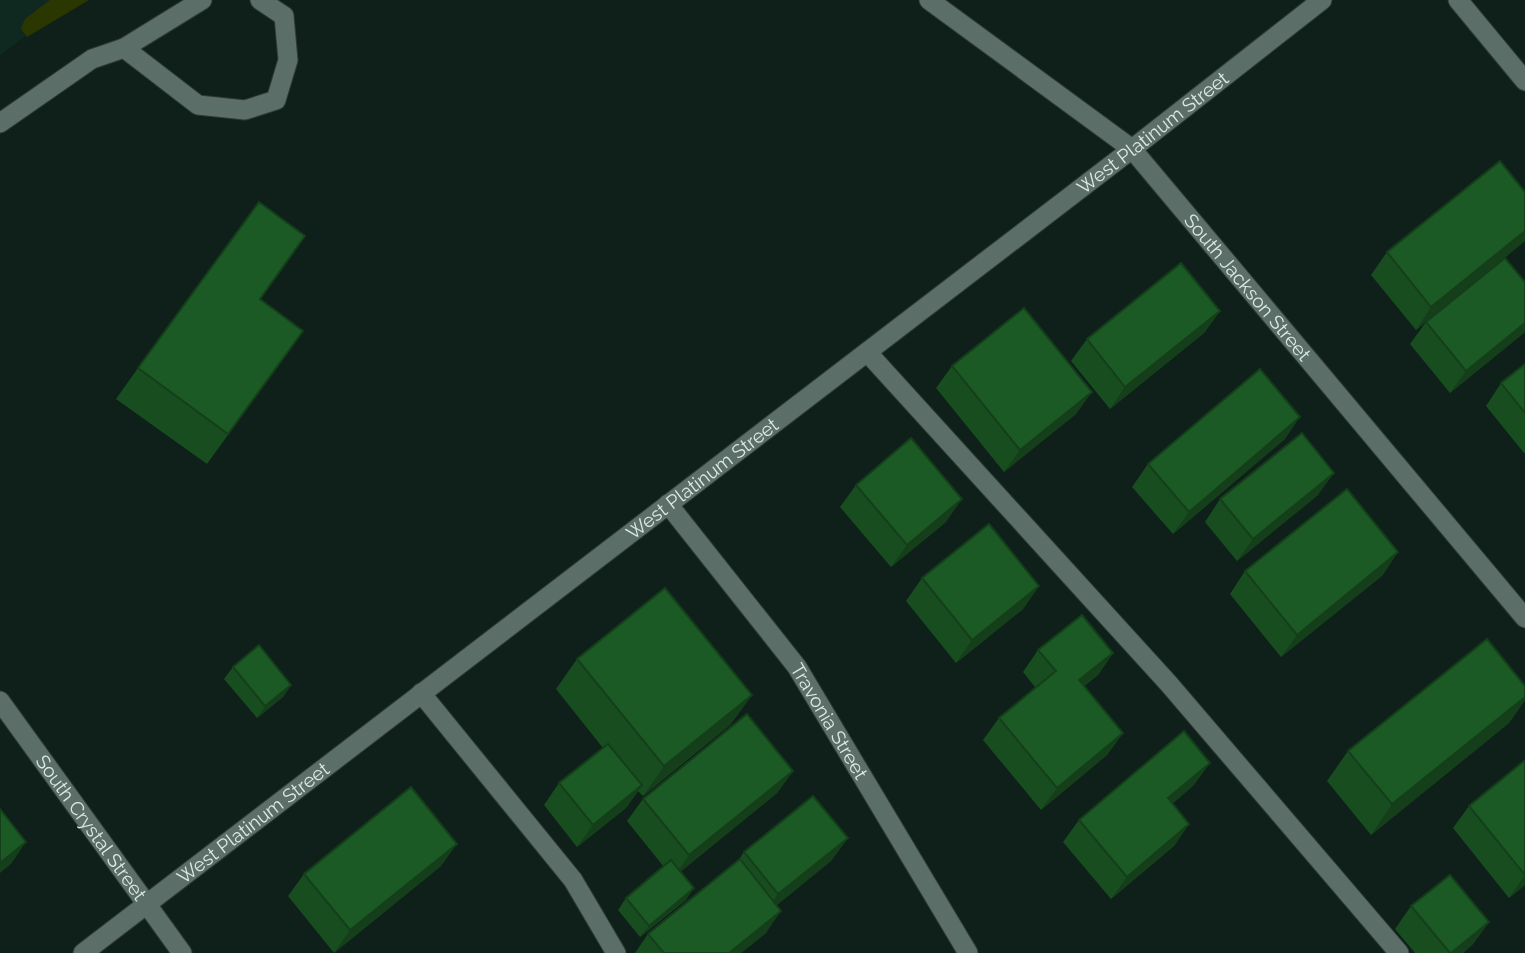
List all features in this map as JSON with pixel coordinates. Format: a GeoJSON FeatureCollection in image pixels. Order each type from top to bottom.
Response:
{"type":"FeatureCollection","features":[{"type":"Feature","properties":{"kind":"street"},"geometry":{"type":"LineString","coordinates":[[0,123],[92,59],[124,48],[202,0]]}},
{"type":"Feature","properties":{"kind":"street"},"geometry":{"type":"LineString","coordinates":[[124,48],[198,105],[245,110],[276,100],[288,60],[284,16],[260,0]]}},
{"type":"Feature","properties":{"kind":"street","name":"South Jackson Street"},"geometry":{"type":"LineString","coordinates":[[929,0],[1132,149],[1525,618]]}},
{"type":"Feature","properties":{"kind":"street","name":"West Platinum Street"},"geometry":{"type":"LineString","coordinates":[[83,953],[1132,149],[1322,0]]}},
{"type":"Feature","properties":{"kind":"street"},"geometry":{"type":"LineString","coordinates":[[1458,0],[1525,80]]}},
{"type":"Feature","properties":{"kind":"street"},"geometry":{"type":"LineString","coordinates":[[867,352],[1169,684],[1399,953]]}},
{"type":"Feature","properties":{"kind":"street","name":"Travonia Street"},"geometry":{"type":"LineString","coordinates":[[668,504],[797,667],[968,953]]}},
{"type":"Feature","properties":{"kind":"street"},"geometry":{"type":"LineString","coordinates":[[421,693],[573,880],[616,953]]}},
{"type":"Feature","properties":{"kind":"street","name":"South Crystal Street"},"geometry":{"type":"LineString","coordinates":[[0,701],[182,953]]}},
{"type":"Feature","properties":{"kind":"shaded area"},"geometry":{"type":"Polygon","coordinates":[[[0,0],[74,0],[0,55],[0,0]]]}},
{"type":"Feature","properties":{"kind":"green space"},"geometry":{"type":"Polygon","coordinates":[[[50,0],[89,0],[27,37],[21,29],[25,19],[50,0]]]}},
{"type":"Feature","properties":{"kind":"building"},"geometry":{"type":"Polygon","coordinates":[[[1500,161],[1525,192],[1525,231],[1431,307],[1387,252],[1500,161]]]}},
{"type":"Feature","properties":{"kind":"building"},"geometry":{"type":"Polygon","coordinates":[[[259,202],[305,236],[260,299],[303,331],[228,434],[138,368],[259,202]]]}},
{"type":"Feature","properties":{"kind":"building"},"geometry":{"type":"Polygon","coordinates":[[[1505,258],[1525,282],[1525,323],[1466,371],[1426,322],[1505,258]]]}},
{"type":"Feature","properties":{"kind":"building"},"geometry":{"type":"Polygon","coordinates":[[[1181,263],[1220,311],[1125,387],[1087,339],[1181,263]]]}},
{"type":"Feature","properties":{"kind":"building"},"geometry":{"type":"Polygon","coordinates":[[[1024,308],[1092,392],[1020,450],[952,366],[1024,308]]]}},
{"type":"Feature","properties":{"kind":"building"},"geometry":{"type":"Polygon","coordinates":[[[1525,364],[1525,413],[1501,383],[1525,364]]]}},
{"type":"Feature","properties":{"kind":"building"},"geometry":{"type":"Polygon","coordinates":[[[1260,369],[1300,417],[1189,512],[1148,464],[1260,369]]]}},
{"type":"Feature","properties":{"kind":"building"},"geometry":{"type":"Polygon","coordinates":[[[1302,433],[1334,473],[1253,539],[1220,499],[1302,433]]]}},
{"type":"Feature","properties":{"kind":"building"},"geometry":{"type":"Polygon","coordinates":[[[911,438],[962,499],[907,545],[856,485],[911,438]]]}},
{"type":"Feature","properties":{"kind":"building"},"geometry":{"type":"Polygon","coordinates":[[[1347,489],[1398,552],[1297,635],[1245,571],[1347,489]]]}},
{"type":"Feature","properties":{"kind":"building"},"geometry":{"type":"Polygon","coordinates":[[[989,524],[1039,586],[972,640],[922,578],[989,524]]]}},
{"type":"Feature","properties":{"kind":"building"},"geometry":{"type":"Polygon","coordinates":[[[665,588],[752,695],[664,766],[577,659],[665,588]]]}},
{"type":"Feature","properties":{"kind":"building"},"geometry":{"type":"Polygon","coordinates":[[[1082,615],[1113,653],[1079,680],[1123,733],[1057,788],[999,718],[1056,671],[1038,650],[1082,615]]]}},
{"type":"Feature","properties":{"kind":"building"},"geometry":{"type":"Polygon","coordinates":[[[1487,639],[1525,686],[1525,697],[1392,804],[1348,751],[1487,639]]]}},
{"type":"Feature","properties":{"kind":"building"},"geometry":{"type":"Polygon","coordinates":[[[259,645],[291,685],[265,706],[233,667],[259,645]]]}},
{"type":"Feature","properties":{"kind":"building"},"geometry":{"type":"Polygon","coordinates":[[[747,714],[793,771],[689,855],[643,799],[747,714]]]}},
{"type":"Feature","properties":{"kind":"building"},"geometry":{"type":"Polygon","coordinates":[[[1184,731],[1210,763],[1168,798],[1189,824],[1127,877],[1079,820],[1184,731]]]}},
{"type":"Feature","properties":{"kind":"building"},"geometry":{"type":"Polygon","coordinates":[[[608,744],[642,785],[593,825],[559,783],[608,744]]]}},
{"type":"Feature","properties":{"kind":"building"},"geometry":{"type":"Polygon","coordinates":[[[1525,762],[1525,875],[1469,806],[1525,762]]]}},
{"type":"Feature","properties":{"kind":"building"},"geometry":{"type":"Polygon","coordinates":[[[411,787],[457,844],[350,930],[304,874],[411,787]]]}},
{"type":"Feature","properties":{"kind":"building"},"geometry":{"type":"Polygon","coordinates":[[[813,796],[848,838],[778,894],[744,852],[813,796]]]}},
{"type":"Feature","properties":{"kind":"building"},"geometry":{"type":"Polygon","coordinates":[[[0,809],[26,842],[0,863],[0,809]]]}},
{"type":"Feature","properties":{"kind":"building"},"geometry":{"type":"Polygon","coordinates":[[[740,859],[781,911],[729,953],[664,953],[648,934],[740,859]]]}},
{"type":"Feature","properties":{"kind":"building"},"geometry":{"type":"Polygon","coordinates":[[[671,860],[694,888],[649,926],[626,898],[671,860]]]}},
{"type":"Feature","properties":{"kind":"building"},"geometry":{"type":"Polygon","coordinates":[[[1450,875],[1489,922],[1451,953],[1411,906],[1450,875]]]}}]}
